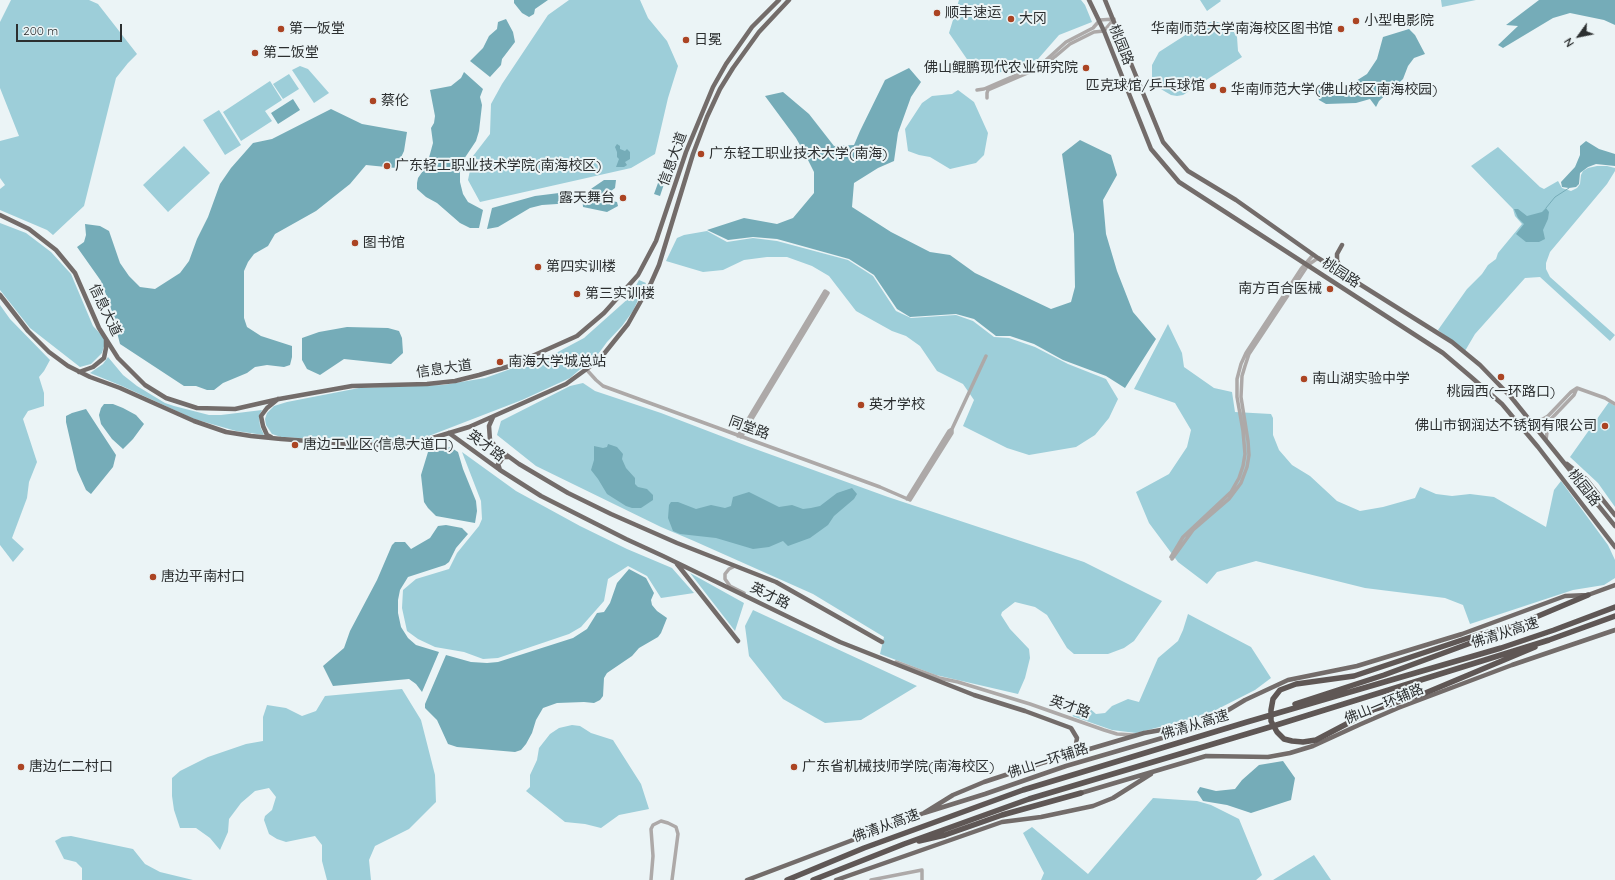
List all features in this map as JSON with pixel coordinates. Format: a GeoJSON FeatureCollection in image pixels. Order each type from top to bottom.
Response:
{"type":"FeatureCollection","features":[{"type":"Feature","properties":{"kind":"highway"},"geometry":{"type":"LineString","coordinates":[[1247,722],[1441,655],[1588,595]]}},
{"type":"Feature","properties":{"kind":"highway","name":"佛清从高速"},"geometry":{"type":"LineString","coordinates":[[787,880],[869,846],[1022,790],[1483,653],[1615,608]]}},
{"type":"Feature","properties":{"kind":"highway","name":"佛清从高速"},"geometry":{"type":"LineString","coordinates":[[813,880],[898,846],[1048,793],[1263,729],[1549,640],[1615,616]]}},
{"type":"Feature","properties":{"kind":"highway"},"geometry":{"type":"LineString","coordinates":[[1517,625],[1474,636],[1354,676],[1296,684],[1280,690],[1274,699],[1271,710],[1271,721],[1277,732],[1284,739],[1292,742],[1316,740],[1374,710],[1423,694],[1524,653],[1549,640]]}},
{"type":"Feature","properties":{"kind":"highway"},"geometry":{"type":"LineString","coordinates":[[898,846],[945,835],[1002,815],[1081,793]]}},
{"type":"Feature","properties":{"kind":"main road","name":"信息大道"},"geometry":{"type":"LineString","coordinates":[[0,215],[29,229],[56,250],[75,273],[99,328],[118,358],[145,385],[166,398],[197,408],[235,409],[279,399],[352,386],[427,384],[455,381],[510,366],[577,336],[604,313],[638,275],[656,241],[686,152],[714,87],[726,64],[752,27],[779,0]]}},
{"type":"Feature","properties":{"kind":"main road","name":"信息大道"},"geometry":{"type":"LineString","coordinates":[[0,295],[28,331],[49,352],[68,366],[194,421],[226,432],[274,439],[364,445],[400,444],[426,440],[469,427],[566,384],[599,360],[628,324],[651,283],[659,265],[693,154],[707,117],[720,89],[758,32],[789,0]]}},
{"type":"Feature","properties":{"kind":"main road","name":"桃园路"},"geometry":{"type":"LineString","coordinates":[[1089,0],[1100,20],[1151,149],[1179,182],[1443,353],[1502,404],[1538,447],[1615,547]]}},
{"type":"Feature","properties":{"kind":"main road","name":"桃园路"},"geometry":{"type":"LineString","coordinates":[[1105,0],[1163,142],[1188,171],[1236,200],[1315,256],[1452,342],[1480,365],[1511,397],[1615,526]]}},
{"type":"Feature","properties":{"kind":"main road"},"geometry":{"type":"LineString","coordinates":[[1342,245],[1337,254],[1337,260],[1342,272]]}},
{"type":"Feature","properties":{"kind":"main road"},"geometry":{"type":"LineString","coordinates":[[79,372],[93,368],[104,358],[106,339]]}},
{"type":"Feature","properties":{"kind":"main road"},"geometry":{"type":"LineString","coordinates":[[274,439],[267,435],[261,416],[267,408],[279,399]]}},
{"type":"Feature","properties":{"kind":"main road"},"geometry":{"type":"LineString","coordinates":[[494,417],[489,426],[490,440],[497,448],[568,493],[611,514],[776,582],[882,642]]}},
{"type":"Feature","properties":{"kind":"main road","name":"英才路"},"geometry":{"type":"LineString","coordinates":[[449,433],[500,470],[541,496],[626,539],[857,650],[974,695],[1025,711],[1071,728],[1077,738],[1076,744],[1068,756]]}},
{"type":"Feature","properties":{"kind":"main road"},"geometry":{"type":"LineString","coordinates":[[500,470],[498,464],[504,457],[509,457]]}},
{"type":"Feature","properties":{"kind":"main road"},"geometry":{"type":"LineString","coordinates":[[1560,459],[1586,479],[1615,515]]}},
{"type":"Feature","properties":{"kind":"main road"},"geometry":{"type":"LineString","coordinates":[[676,562],[738,641]]}},
{"type":"Feature","properties":{"kind":"main road"},"geometry":{"type":"LineString","coordinates":[[1588,595],[1615,585]]}},
{"type":"Feature","properties":{"kind":"main road","name":"佛山一环辅路"},"geometry":{"type":"LineString","coordinates":[[924,813],[985,794],[1059,768],[1196,728],[1218,718],[1262,691],[1288,680],[1357,666],[1462,634],[1565,596],[1588,595]]}},
{"type":"Feature","properties":{"kind":"main road","name":"佛山一环辅路"},"geometry":{"type":"LineString","coordinates":[[1081,793],[1206,756],[1268,757],[1290,753],[1313,746],[1398,708],[1512,665],[1615,630]]}},
{"type":"Feature","properties":{"kind":"main road"},"geometry":{"type":"LineString","coordinates":[[747,880],[924,813],[953,795],[984,782],[1138,735],[1184,726],[1196,728]]}},
{"type":"Feature","properties":{"kind":"main road"},"geometry":{"type":"LineString","coordinates":[[836,880],[1002,822],[1041,817],[1093,806],[1113,798],[1155,771]]}},
{"type":"Feature","properties":{"kind":"street"},"geometry":{"type":"LineString","coordinates":[[977,90],[984,89],[1037,66],[1045,61],[1066,42],[1093,28],[1100,20],[1114,19]]}},
{"type":"Feature","properties":{"kind":"street"},"geometry":{"type":"LineString","coordinates":[[987,98],[988,90],[1044,66],[1070,44],[1094,32],[1104,31],[1114,19]]}},
{"type":"Feature","properties":{"kind":"street"},"geometry":{"type":"LineString","coordinates":[[1171,558],[1183,537],[1226,496],[1239,478],[1245,454],[1243,431],[1236,397],[1237,379],[1241,364],[1246,353],[1307,264],[1315,256]]}},
{"type":"Feature","properties":{"kind":"street"},"geometry":{"type":"LineString","coordinates":[[739,436],[826,292]]}},
{"type":"Feature","properties":{"kind":"street","name":"同堂路"},"geometry":{"type":"LineString","coordinates":[[586,369],[603,386],[880,487],[908,499],[949,431],[952,429],[986,356]]}},
{"type":"Feature","properties":{"kind":"street"},"geometry":{"type":"LineString","coordinates":[[1529,420],[1543,419],[1577,388]]}},
{"type":"Feature","properties":{"kind":"street"},"geometry":{"type":"LineString","coordinates":[[1577,388],[1605,398],[1615,404]]}},
{"type":"Feature","properties":{"kind":"street"},"geometry":{"type":"LineString","coordinates":[[1546,440],[1548,425],[1551,419],[1574,395],[1577,388]]}},
{"type":"Feature","properties":{"kind":"street","name":"英才路"},"geometry":{"type":"LineString","coordinates":[[735,566],[725,574],[725,579],[730,586],[837,638],[939,678],[958,682],[1030,704],[1117,734],[1138,735]]}},
{"type":"Feature","properties":{"kind":"street"},"geometry":{"type":"LineString","coordinates":[[651,880],[653,856],[651,829],[653,825],[661,822],[668,823],[676,828],[678,834],[672,880]]}},
{"type":"Feature","properties":{"kind":"street"},"geometry":{"type":"LineString","coordinates":[[872,880],[922,870],[922,880]]}},
{"type":"Feature","properties":{"kind":"shaded area"},"geometry":{"type":"Polygon","coordinates":[[[11,0],[89,0],[98,4],[137,54],[116,78],[84,206],[53,235],[47,230],[0,210],[0,189],[5,185],[0,178],[0,141],[19,136],[0,88],[0,22],[11,0]]]}},
{"type":"Feature","properties":{"kind":"shaded area"},"geometry":{"type":"Polygon","coordinates":[[[514,0],[548,0],[535,9],[534,14],[529,17],[522,13],[514,3],[514,0]]]}},
{"type":"Feature","properties":{"kind":"shaded area"},"geometry":{"type":"Polygon","coordinates":[[[569,0],[640,0],[648,18],[667,41],[678,66],[668,98],[655,154],[631,168],[480,202],[468,180],[473,156],[490,134],[491,104],[502,84],[548,15],[569,0]]]}},
{"type":"Feature","properties":{"kind":"shaded area"},"geometry":{"type":"Polygon","coordinates":[[[959,0],[1081,0],[1085,5],[1092,22],[1059,35],[1038,59],[992,75],[971,65],[949,33],[959,0]]]}},
{"type":"Feature","properties":{"kind":"shaded area"},"geometry":{"type":"Polygon","coordinates":[[[1200,0],[1220,0],[1221,1],[1207,11],[1200,0]]]}},
{"type":"Feature","properties":{"kind":"shaded area"},"geometry":{"type":"Polygon","coordinates":[[[1441,0],[1476,0],[1442,7],[1441,0]]]}},
{"type":"Feature","properties":{"kind":"shaded area"},"geometry":{"type":"Polygon","coordinates":[[[1539,0],[1615,0],[1615,25],[1604,20],[1570,13],[1553,18],[1503,48],[1498,45],[1518,26],[1506,25],[1539,0]]]}},
{"type":"Feature","properties":{"kind":"shaded area"},"geometry":{"type":"Polygon","coordinates":[[[506,19],[513,32],[515,42],[502,59],[501,65],[490,77],[470,61],[483,48],[489,36],[497,29],[498,22],[506,19]]]}},
{"type":"Feature","properties":{"kind":"shaded area"},"geometry":{"type":"Polygon","coordinates":[[[1214,21],[1230,26],[1237,37],[1238,51],[1242,57],[1183,95],[1171,95],[1159,88],[1152,77],[1152,65],[1159,52],[1201,25],[1214,21]]]}},
{"type":"Feature","properties":{"kind":"shaded area"},"geometry":{"type":"Polygon","coordinates":[[[1409,29],[1415,35],[1425,54],[1414,58],[1408,66],[1403,79],[1379,101],[1376,107],[1370,99],[1356,103],[1326,104],[1319,100],[1315,90],[1348,86],[1367,74],[1377,59],[1383,37],[1409,29]]]}},
{"type":"Feature","properties":{"kind":"shaded area"},"geometry":{"type":"Polygon","coordinates":[[[300,66],[308,69],[329,93],[314,103],[292,70],[300,66]]]}},
{"type":"Feature","properties":{"kind":"shaded area"},"geometry":{"type":"Polygon","coordinates":[[[909,68],[921,82],[911,97],[898,133],[894,161],[878,168],[854,183],[852,207],[891,232],[930,252],[950,255],[975,273],[1051,309],[1071,302],[1075,287],[1074,234],[1062,154],[1080,140],[1111,155],[1117,175],[1103,200],[1106,234],[1117,271],[1133,312],[1156,339],[1125,388],[1106,376],[1063,360],[1034,344],[1010,336],[996,336],[974,319],[956,314],[910,317],[897,309],[874,275],[849,259],[777,239],[753,237],[728,240],[707,230],[744,218],[777,224],[793,218],[814,193],[814,172],[805,154],[796,138],[765,96],[783,92],[809,114],[834,146],[854,145],[885,80],[909,68]]]}},
{"type":"Feature","properties":{"kind":"shaded area"},"geometry":{"type":"Polygon","coordinates":[[[464,72],[483,89],[480,97],[482,105],[479,131],[476,141],[462,162],[460,172],[460,182],[463,194],[468,202],[483,210],[479,228],[470,228],[460,223],[437,203],[426,197],[417,189],[418,178],[427,165],[433,143],[431,128],[434,123],[435,116],[430,90],[451,86],[461,78],[464,72]]]}},
{"type":"Feature","properties":{"kind":"shaded area"},"geometry":{"type":"Polygon","coordinates":[[[289,74],[299,89],[283,99],[273,84],[289,74]]]}},
{"type":"Feature","properties":{"kind":"shaded area"},"geometry":{"type":"Polygon","coordinates":[[[270,81],[282,100],[265,111],[272,121],[241,141],[223,112],[270,81]]]}},
{"type":"Feature","properties":{"kind":"shaded area"},"geometry":{"type":"Polygon","coordinates":[[[958,90],[974,102],[988,133],[984,155],[976,163],[950,169],[930,157],[908,151],[905,129],[922,103],[932,96],[952,94],[958,90]]]}},
{"type":"Feature","properties":{"kind":"shaded area"},"geometry":{"type":"Polygon","coordinates":[[[293,99],[300,110],[278,124],[271,113],[293,99]]]}},
{"type":"Feature","properties":{"kind":"shaded area"},"geometry":{"type":"Polygon","coordinates":[[[331,109],[362,124],[407,132],[404,151],[396,168],[366,165],[350,184],[316,211],[275,234],[268,246],[254,254],[248,262],[244,271],[244,318],[247,327],[261,336],[292,346],[290,365],[284,367],[267,365],[255,367],[247,373],[223,383],[214,390],[207,390],[196,386],[184,386],[120,344],[110,305],[101,281],[77,247],[84,242],[86,235],[85,224],[100,226],[109,231],[120,263],[129,276],[140,287],[155,289],[180,273],[189,261],[220,184],[231,168],[253,143],[272,139],[331,109]]]}},
{"type":"Feature","properties":{"kind":"shaded area"},"geometry":{"type":"Polygon","coordinates":[[[219,110],[241,145],[225,155],[203,120],[219,110]]]}},
{"type":"Feature","properties":{"kind":"shaded area"},"geometry":{"type":"Polygon","coordinates":[[[1586,141],[1599,149],[1615,154],[1615,166],[1596,164],[1588,167],[1580,173],[1579,184],[1576,187],[1562,187],[1561,182],[1575,167],[1580,155],[1580,146],[1586,141]]]}},
{"type":"Feature","properties":{"kind":"shaded area"},"geometry":{"type":"Polygon","coordinates":[[[617,144],[620,146],[620,149],[625,151],[627,149],[630,152],[630,159],[625,162],[627,165],[624,167],[616,167],[619,159],[617,157],[615,147],[617,144]]]}},
{"type":"Feature","properties":{"kind":"shaded area"},"geometry":{"type":"Polygon","coordinates":[[[184,146],[210,173],[168,212],[143,185],[184,146]]]}},
{"type":"Feature","properties":{"kind":"shaded area"},"geometry":{"type":"Polygon","coordinates":[[[1498,147],[1540,187],[1544,189],[1558,181],[1562,188],[1571,191],[1577,188],[1580,184],[1583,171],[1588,168],[1607,166],[1615,168],[1615,171],[1607,184],[1550,252],[1546,263],[1546,269],[1550,277],[1615,335],[1610,341],[1540,277],[1525,278],[1475,334],[1465,351],[1438,330],[1467,289],[1482,274],[1488,265],[1496,259],[1498,253],[1522,224],[1515,216],[1513,209],[1471,166],[1498,147]]]}},
{"type":"Feature","properties":{"kind":"shaded area"},"geometry":{"type":"Polygon","coordinates":[[[604,180],[616,180],[615,188],[609,195],[612,201],[617,202],[618,206],[607,212],[583,207],[582,195],[604,180]]]}},
{"type":"Feature","properties":{"kind":"shaded area"},"geometry":{"type":"Polygon","coordinates":[[[658,183],[664,184],[660,196],[654,194],[658,183]]]}},
{"type":"Feature","properties":{"kind":"shaded area"},"geometry":{"type":"Polygon","coordinates":[[[559,193],[572,195],[574,199],[572,203],[542,205],[530,208],[498,227],[487,229],[492,208],[535,196],[559,193]]]}},
{"type":"Feature","properties":{"kind":"shaded area"},"geometry":{"type":"Polygon","coordinates":[[[1546,208],[1549,212],[1548,219],[1543,230],[1545,239],[1539,242],[1526,242],[1516,234],[1524,224],[1518,218],[1514,209],[1518,209],[1527,216],[1542,212],[1546,208]]]}},
{"type":"Feature","properties":{"kind":"shaded area"},"geometry":{"type":"Polygon","coordinates":[[[0,223],[26,233],[51,252],[71,274],[93,326],[106,340],[102,353],[91,364],[80,367],[30,328],[0,290],[0,223]]]}},
{"type":"Feature","properties":{"kind":"shaded area"},"geometry":{"type":"Polygon","coordinates":[[[707,231],[727,242],[753,238],[777,241],[848,260],[873,276],[896,311],[911,318],[956,315],[973,321],[994,337],[1009,338],[1035,347],[1068,364],[1106,379],[1118,399],[1109,418],[1095,435],[1076,447],[1029,455],[1007,448],[963,426],[974,400],[963,384],[937,371],[920,346],[906,336],[892,331],[856,311],[829,276],[812,266],[787,257],[767,257],[744,260],[723,270],[703,272],[666,261],[677,238],[684,235],[707,231]]]}},
{"type":"Feature","properties":{"kind":"shaded area"},"geometry":{"type":"Polygon","coordinates":[[[639,280],[646,283],[633,311],[599,353],[570,378],[522,400],[421,439],[397,442],[281,437],[272,434],[266,425],[265,419],[267,413],[274,406],[287,402],[359,388],[443,385],[485,378],[556,353],[584,338],[630,297],[639,280]]]}},
{"type":"Feature","properties":{"kind":"shaded area"},"geometry":{"type":"Polygon","coordinates":[[[0,305],[10,319],[50,360],[39,377],[44,393],[44,406],[28,411],[23,419],[37,462],[29,482],[27,498],[12,538],[24,549],[13,562],[0,545],[0,305]]]}},
{"type":"Feature","properties":{"kind":"shaded area"},"geometry":{"type":"Polygon","coordinates":[[[1168,324],[1182,353],[1184,367],[1214,388],[1232,392],[1235,412],[1271,414],[1273,418],[1273,435],[1279,450],[1292,465],[1310,476],[1337,501],[1360,511],[1383,507],[1415,498],[1420,487],[1436,494],[1452,496],[1470,494],[1494,497],[1546,527],[1554,490],[1561,481],[1608,545],[1615,560],[1615,578],[1604,585],[1573,590],[1470,624],[1463,605],[1445,598],[1365,588],[1256,561],[1217,572],[1207,584],[1178,562],[1149,523],[1136,492],[1169,474],[1187,447],[1191,430],[1175,403],[1134,389],[1168,324]]]}},
{"type":"Feature","properties":{"kind":"shaded area"},"geometry":{"type":"Polygon","coordinates":[[[347,327],[388,328],[399,331],[402,338],[403,353],[391,364],[344,359],[320,375],[307,369],[302,360],[302,338],[319,332],[347,327]]]}},
{"type":"Feature","properties":{"kind":"shaded area"},"geometry":{"type":"Polygon","coordinates":[[[108,357],[123,375],[137,386],[165,403],[209,415],[262,410],[259,416],[260,426],[264,435],[236,431],[194,419],[90,373],[103,364],[108,357]]]}},
{"type":"Feature","properties":{"kind":"shaded area"},"geometry":{"type":"Polygon","coordinates":[[[583,383],[595,391],[661,413],[888,497],[1084,562],[1162,601],[1134,641],[1124,648],[1108,654],[1074,654],[1067,648],[1047,615],[1035,607],[1015,602],[1002,612],[1001,615],[1010,629],[1029,649],[1030,658],[1025,678],[1018,694],[936,675],[880,654],[884,637],[813,594],[661,527],[536,466],[497,435],[501,421],[570,386],[583,383]]]}},
{"type":"Feature","properties":{"kind":"shaded area"},"geometry":{"type":"Polygon","coordinates":[[[1609,402],[1615,406],[1615,507],[1598,483],[1570,457],[1609,402]]]}},
{"type":"Feature","properties":{"kind":"shaded area"},"geometry":{"type":"Polygon","coordinates":[[[104,404],[113,404],[123,408],[136,415],[144,424],[133,439],[123,449],[112,439],[101,424],[99,415],[104,404]]]}},
{"type":"Feature","properties":{"kind":"shaded area"},"geometry":{"type":"Polygon","coordinates":[[[86,409],[116,455],[113,467],[91,494],[86,490],[77,470],[66,422],[66,416],[86,409]]]}},
{"type":"Feature","properties":{"kind":"shaded area"},"geometry":{"type":"Polygon","coordinates":[[[608,444],[617,447],[623,454],[622,459],[626,468],[635,478],[635,484],[638,487],[647,489],[653,495],[653,500],[641,508],[626,506],[607,494],[591,470],[594,460],[594,446],[603,448],[607,447],[608,444]]]}},
{"type":"Feature","properties":{"kind":"shaded area"},"geometry":{"type":"Polygon","coordinates":[[[450,447],[458,452],[476,501],[477,511],[475,523],[436,516],[424,502],[421,475],[428,452],[450,447]]]}},
{"type":"Feature","properties":{"kind":"shaded area"},"geometry":{"type":"Polygon","coordinates":[[[462,452],[516,491],[580,526],[627,549],[672,568],[694,593],[661,598],[647,576],[628,566],[608,579],[604,601],[581,627],[569,634],[498,658],[483,659],[464,652],[435,647],[418,639],[407,631],[402,608],[403,590],[416,579],[449,569],[457,553],[479,526],[482,519],[481,501],[462,452]]]}},
{"type":"Feature","properties":{"kind":"shaded area"},"geometry":{"type":"Polygon","coordinates":[[[852,488],[857,494],[854,499],[834,516],[828,525],[810,538],[788,546],[783,541],[769,547],[753,549],[716,538],[680,534],[673,531],[668,518],[669,505],[671,502],[678,502],[696,509],[711,505],[725,508],[731,506],[733,497],[749,492],[779,507],[792,505],[803,509],[820,506],[837,493],[852,488]]]}},
{"type":"Feature","properties":{"kind":"shaded area"},"geometry":{"type":"Polygon","coordinates":[[[446,525],[462,528],[468,534],[456,548],[449,562],[445,565],[408,577],[400,590],[398,600],[398,613],[401,627],[408,638],[416,645],[439,652],[422,692],[416,684],[409,679],[333,686],[323,666],[344,648],[350,631],[377,580],[392,545],[395,542],[405,542],[411,549],[430,538],[438,526],[446,525]]]}},
{"type":"Feature","properties":{"kind":"shaded area"},"geometry":{"type":"Polygon","coordinates":[[[629,569],[646,578],[654,593],[651,600],[652,605],[657,611],[667,618],[658,637],[639,648],[632,656],[607,673],[604,678],[603,696],[600,700],[594,703],[557,703],[543,708],[536,720],[532,733],[526,744],[521,750],[515,752],[457,747],[448,744],[437,720],[425,708],[425,704],[446,655],[471,662],[498,662],[573,638],[587,629],[597,613],[604,612],[610,603],[617,583],[629,569]]]}},
{"type":"Feature","properties":{"kind":"shaded area"},"geometry":{"type":"Polygon","coordinates":[[[690,573],[744,603],[735,631],[690,573]]]}},
{"type":"Feature","properties":{"kind":"shaded area"},"geometry":{"type":"Polygon","coordinates":[[[753,610],[917,686],[861,720],[825,723],[783,699],[749,656],[745,626],[753,610]]]}},
{"type":"Feature","properties":{"kind":"shaded area"},"geometry":{"type":"Polygon","coordinates":[[[1188,614],[1251,647],[1271,678],[1255,690],[1206,715],[1136,733],[1112,730],[1072,716],[1088,707],[1096,714],[1105,713],[1112,706],[1128,699],[1139,702],[1158,658],[1178,641],[1188,614]]]}},
{"type":"Feature","properties":{"kind":"shaded area"},"geometry":{"type":"Polygon","coordinates":[[[402,689],[421,720],[435,775],[436,802],[409,829],[375,846],[369,860],[371,880],[327,880],[322,861],[322,845],[315,836],[286,842],[269,834],[264,820],[265,816],[272,810],[276,797],[269,788],[255,791],[241,803],[229,819],[228,832],[220,850],[210,838],[196,828],[180,828],[174,810],[172,778],[180,771],[208,757],[246,744],[263,741],[263,717],[267,705],[286,708],[302,716],[316,711],[325,696],[402,689]]]}},
{"type":"Feature","properties":{"kind":"shaded area"},"geometry":{"type":"Polygon","coordinates":[[[572,725],[580,726],[591,733],[613,740],[641,784],[649,809],[619,815],[601,828],[585,824],[565,822],[526,791],[530,787],[530,775],[537,760],[539,748],[550,734],[559,728],[572,725]]]}},
{"type":"Feature","properties":{"kind":"shaded area"},"geometry":{"type":"Polygon","coordinates":[[[1283,761],[1295,778],[1291,800],[1251,813],[1227,805],[1203,801],[1197,792],[1200,787],[1216,791],[1235,789],[1242,780],[1259,765],[1283,761]]]}},
{"type":"Feature","properties":{"kind":"shaded area"},"geometry":{"type":"Polygon","coordinates":[[[1153,798],[1197,801],[1211,805],[1239,819],[1262,875],[1256,880],[1041,880],[1044,873],[1023,833],[1032,827],[1088,874],[1153,798]]]}},
{"type":"Feature","properties":{"kind":"shaded area"},"geometry":{"type":"Polygon","coordinates":[[[71,836],[133,849],[145,864],[160,872],[193,880],[82,880],[82,868],[76,862],[64,859],[55,841],[62,837],[71,836]]]}},
{"type":"Feature","properties":{"kind":"shaded area"},"geometry":{"type":"Polygon","coordinates":[[[1314,855],[1331,880],[1273,880],[1314,855]]]}},
{"type":"Feature","properties":{"kind":"waterway"},"geometry":{"type":"LineString","coordinates":[[1546,208],[1555,197],[1569,188]]}},
{"type":"Feature","properties":{"kind":"place","name":"顺丰速运"},"geometry":{"type":"Point","coordinates":[937,13]}},
{"type":"Feature","properties":{"kind":"place","name":"大冈"},"geometry":{"type":"Point","coordinates":[1011,19]}},
{"type":"Feature","properties":{"kind":"place","name":"小型电影院"},"geometry":{"type":"Point","coordinates":[1356,21]}},
{"type":"Feature","properties":{"kind":"place","name":"第一饭堂"},"geometry":{"type":"Point","coordinates":[281,29]}},
{"type":"Feature","properties":{"kind":"place","name":"华南师范大学南海校区图书馆"},"geometry":{"type":"Point","coordinates":[1341,29]}},
{"type":"Feature","properties":{"kind":"place","name":"日冕"},"geometry":{"type":"Point","coordinates":[686,40]}},
{"type":"Feature","properties":{"kind":"place","name":"第二饭堂"},"geometry":{"type":"Point","coordinates":[255,53]}},
{"type":"Feature","properties":{"kind":"place","name":"佛山鲲鹏现代农业研究院"},"geometry":{"type":"Point","coordinates":[1086,68]}},
{"type":"Feature","properties":{"kind":"place","name":"匹克球馆/乒乓球馆"},"geometry":{"type":"Point","coordinates":[1213,86]}},
{"type":"Feature","properties":{"kind":"place","name":"华南师范大学(佛山校区南海校园)"},"geometry":{"type":"Point","coordinates":[1223,90]}},
{"type":"Feature","properties":{"kind":"place","name":"蔡伦"},"geometry":{"type":"Point","coordinates":[373,101]}},
{"type":"Feature","properties":{"kind":"place","name":"广东轻工职业技术大学(南海)"},"geometry":{"type":"Point","coordinates":[701,154]}},
{"type":"Feature","properties":{"kind":"place","name":"广东轻工职业技术学院(南海校区)"},"geometry":{"type":"Point","coordinates":[387,166]}},
{"type":"Feature","properties":{"kind":"place","name":"露天舞台"},"geometry":{"type":"Point","coordinates":[623,198]}},
{"type":"Feature","properties":{"kind":"place","name":"图书馆"},"geometry":{"type":"Point","coordinates":[355,243]}},
{"type":"Feature","properties":{"kind":"place","name":"第四实训楼"},"geometry":{"type":"Point","coordinates":[538,267]}},
{"type":"Feature","properties":{"kind":"place","name":"南方百合医械"},"geometry":{"type":"Point","coordinates":[1330,289]}},
{"type":"Feature","properties":{"kind":"place","name":"第三实训楼"},"geometry":{"type":"Point","coordinates":[577,294]}},
{"type":"Feature","properties":{"kind":"place","name":"南海大学城总站"},"geometry":{"type":"Point","coordinates":[500,362]}},
{"type":"Feature","properties":{"kind":"place","name":"桃园西(一环路口)"},"geometry":{"type":"Point","coordinates":[1501,377]}},
{"type":"Feature","properties":{"kind":"place","name":"南山湖实验中学"},"geometry":{"type":"Point","coordinates":[1304,379]}},
{"type":"Feature","properties":{"kind":"place","name":"英才学校"},"geometry":{"type":"Point","coordinates":[861,405]}},
{"type":"Feature","properties":{"kind":"place","name":"佛山市钢润达不锈钢有限公司"},"geometry":{"type":"Point","coordinates":[1605,426]}},
{"type":"Feature","properties":{"kind":"place","name":"唐边工业区(信息大道口)"},"geometry":{"type":"Point","coordinates":[295,445]}},
{"type":"Feature","properties":{"kind":"place","name":"唐边平南村口"},"geometry":{"type":"Point","coordinates":[153,577]}},
{"type":"Feature","properties":{"kind":"place","name":"唐边仁二村口"},"geometry":{"type":"Point","coordinates":[21,767]}},
{"type":"Feature","properties":{"kind":"place","name":"广东省机械技师学院(南海校区)"},"geometry":{"type":"Point","coordinates":[794,767]}}]}
